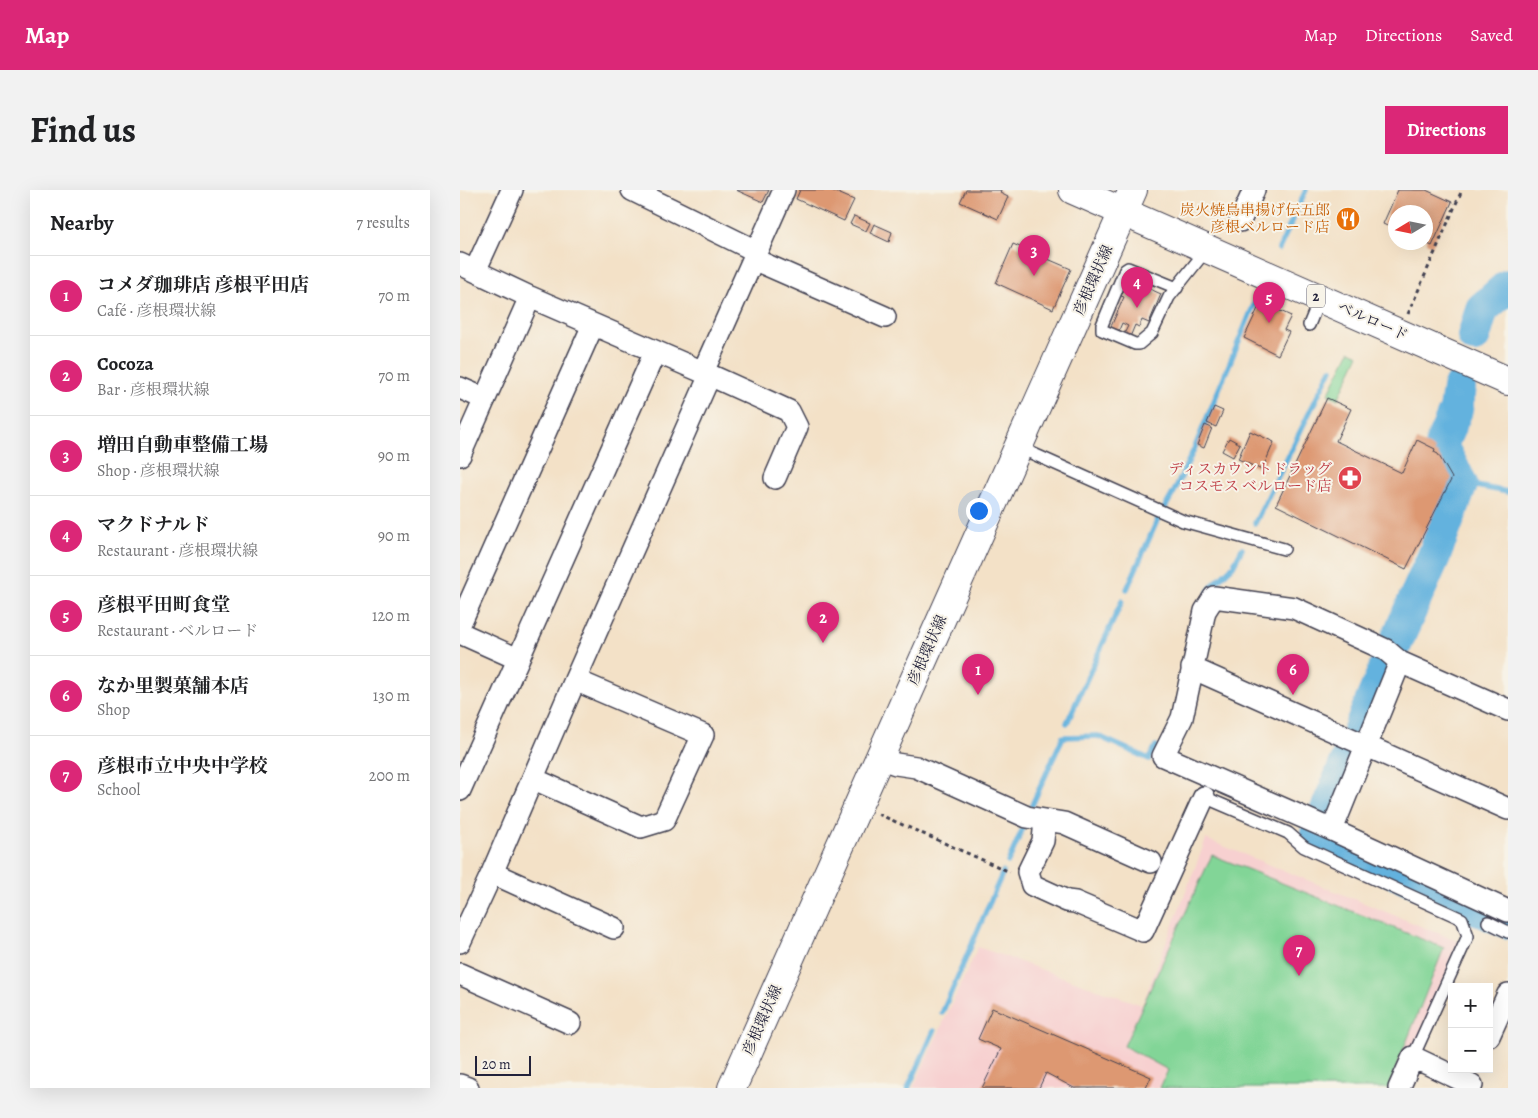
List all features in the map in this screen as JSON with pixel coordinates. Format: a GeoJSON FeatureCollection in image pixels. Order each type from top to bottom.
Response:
{"type":"FeatureCollection","features":[{"type":"Feature","properties":{"kind":"main road","name":"ベルロード"},"geometry":{"type":"LineString","coordinates":[[1073,190],[1128,201],[1202,260],[1320,298],[1508,381]]}},
{"type":"Feature","properties":{"kind":"main road","name":"彦根環状線"},"geometry":{"type":"LineString","coordinates":[[732,1088],[1128,201]]}},
{"type":"Feature","properties":{"kind":"street"},"geometry":{"type":"LineString","coordinates":[[512,190],[467,268],[789,411],[797,426],[775,478]]}},
{"type":"Feature","properties":{"kind":"street"},"geometry":{"type":"LineString","coordinates":[[632,190],[754,255],[885,317]]}},
{"type":"Feature","properties":{"kind":"street"},"geometry":{"type":"LineString","coordinates":[[460,942],[534,779],[707,374],[754,255],[784,190]]}},
{"type":"Feature","properties":{"kind":"street"},"geometry":{"type":"LineString","coordinates":[[1240,221],[1254,190]]}},
{"type":"Feature","properties":{"kind":"street"},"geometry":{"type":"LineString","coordinates":[[460,455],[530,297]]}},
{"type":"Feature","properties":{"kind":"street"},"geometry":{"type":"LineString","coordinates":[[460,624],[593,325]]}},
{"type":"Feature","properties":{"kind":"street"},"geometry":{"type":"LineString","coordinates":[[460,790],[656,352]]}},
{"type":"Feature","properties":{"kind":"street"},"geometry":{"type":"LineString","coordinates":[[460,388],[485,399]]}},
{"type":"Feature","properties":{"kind":"street"},"geometry":{"type":"LineString","coordinates":[[1508,710],[1400,662],[1386,650],[1294,608],[1214,597],[1205,611],[1182,718],[1163,756],[1332,830],[1508,911]]}},
{"type":"Feature","properties":{"kind":"street"},"geometry":{"type":"LineString","coordinates":[[460,633],[518,659]]}},
{"type":"Feature","properties":{"kind":"street"},"geometry":{"type":"LineString","coordinates":[[1332,830],[1400,662]]}},
{"type":"Feature","properties":{"kind":"street"},"geometry":{"type":"LineString","coordinates":[[1192,668],[1508,809]]}},
{"type":"Feature","properties":{"kind":"street"},"geometry":{"type":"LineString","coordinates":[[534,779],[641,827],[664,820],[703,735],[575,680]]}},
{"type":"Feature","properties":{"kind":"street"},"geometry":{"type":"LineString","coordinates":[[879,758],[896,764],[916,767],[1026,817],[1064,823],[1151,862]]}},
{"type":"Feature","properties":{"kind":"street"},"geometry":{"type":"LineString","coordinates":[[1045,820],[1043,841],[1028,872],[1032,885],[1143,931],[1204,797]]}},
{"type":"Feature","properties":{"kind":"street"},"geometry":{"type":"LineString","coordinates":[[492,873],[614,928]]}},
{"type":"Feature","properties":{"kind":"street"},"geometry":{"type":"LineString","coordinates":[[460,974],[570,1023]]}},
{"type":"Feature","properties":{"kind":"street"},"geometry":{"type":"LineString","coordinates":[[1493,1028],[1508,994]]}},
{"type":"Feature","properties":{"kind":"street"},"geometry":{"type":"LineString","coordinates":[[1399,1088],[1413,1057],[1473,1081]]}},
{"type":"Feature","properties":{"kind":"street"},"geometry":{"type":"LineString","coordinates":[[460,1084],[468,1088]]}},
{"type":"Feature","properties":{"kind":"lane"},"geometry":{"type":"LineString","coordinates":[[1177,288],[1128,268],[1121,279],[1102,325],[1102,330],[1139,344],[1152,333],[1169,297],[1202,260]]}},
{"type":"Feature","properties":{"kind":"lane"},"geometry":{"type":"LineString","coordinates":[[1309,325],[1320,298]]}},
{"type":"Feature","properties":{"kind":"lane"},"geometry":{"type":"LineString","coordinates":[[1018,447],[1183,521],[1284,549]]}},
{"type":"Feature","properties":{"kind":"lane"},"geometry":{"type":"LineString","coordinates":[[1211,777],[1204,797],[1288,833],[1304,847],[1462,919],[1468,936],[1413,1057]]}},
{"type":"Feature","properties":{"kind":"lane"},"geometry":{"type":"LineString","coordinates":[[1488,922],[1508,932]]}},
{"type":"Feature","properties":{"kind":"path"},"geometry":{"type":"LineString","coordinates":[[1408,314],[1462,190]]}},
{"type":"Feature","properties":{"kind":"path"},"geometry":{"type":"LineString","coordinates":[[875,812],[1020,876],[1028,872]]}},
{"type":"Feature","properties":{"kind":"shaded area"},"geometry":{"type":"Polygon","coordinates":[[[1206,839],[1460,942],[1397,1088],[913,1088],[978,947],[1142,1005],[1206,839]]]}},
{"type":"Feature","properties":{"kind":"green space"},"geometry":{"type":"Polygon","coordinates":[[[1350,351],[1359,355],[1338,399],[1328,394],[1350,351]]]}},
{"type":"Feature","properties":{"kind":"green space"},"geometry":{"type":"Polygon","coordinates":[[[1212,855],[1444,948],[1388,1088],[1160,1088],[1168,1070],[1124,1046],[1212,855]]]}},
{"type":"Feature","properties":{"kind":"building"},"geometry":{"type":"Polygon","coordinates":[[[736,190],[769,190],[763,202],[736,190]]]}},
{"type":"Feature","properties":{"kind":"building"},"geometry":{"type":"Polygon","coordinates":[[[800,190],[831,190],[854,200],[844,221],[796,199],[800,190]]]}},
{"type":"Feature","properties":{"kind":"building"},"geometry":{"type":"Polygon","coordinates":[[[966,190],[1001,190],[1000,193],[1008,197],[998,219],[960,202],[966,190]]]}},
{"type":"Feature","properties":{"kind":"building"},"geometry":{"type":"Polygon","coordinates":[[[1398,190],[1426,190],[1452,202],[1433,244],[1433,205],[1391,205],[1398,190]]]}},
{"type":"Feature","properties":{"kind":"building"},"geometry":{"type":"Polygon","coordinates":[[[1388,213],[1388,226],[1383,224],[1388,213]]]}},
{"type":"Feature","properties":{"kind":"building"},"geometry":{"type":"Polygon","coordinates":[[[854,216],[870,223],[866,231],[850,224],[854,216]]]}},
{"type":"Feature","properties":{"kind":"building"},"geometry":{"type":"Polygon","coordinates":[[[874,224],[892,232],[889,242],[870,233],[874,224]]]}},
{"type":"Feature","properties":{"kind":"building"},"geometry":{"type":"Polygon","coordinates":[[[1013,244],[1071,269],[1053,309],[996,283],[1013,244]]]}},
{"type":"Feature","properties":{"kind":"building"},"geometry":{"type":"Polygon","coordinates":[[[1133,278],[1140,281],[1139,284],[1161,294],[1149,323],[1142,320],[1139,327],[1135,325],[1130,337],[1124,334],[1128,326],[1122,323],[1117,335],[1109,331],[1124,297],[1121,296],[1127,280],[1131,282],[1133,278]]]}},
{"type":"Feature","properties":{"kind":"building"},"geometry":{"type":"Polygon","coordinates":[[[1261,302],[1291,316],[1284,330],[1289,332],[1278,355],[1244,338],[1261,302]]]}},
{"type":"Feature","properties":{"kind":"building"},"geometry":{"type":"Polygon","coordinates":[[[1327,398],[1351,409],[1336,441],[1402,473],[1417,440],[1435,449],[1434,452],[1438,454],[1452,478],[1406,569],[1276,505],[1327,398]]]}},
{"type":"Feature","properties":{"kind":"building"},"geometry":{"type":"Polygon","coordinates":[[[1214,407],[1223,411],[1216,427],[1207,423],[1214,407]]]}},
{"type":"Feature","properties":{"kind":"building"},"geometry":{"type":"Polygon","coordinates":[[[1205,425],[1212,428],[1204,448],[1197,445],[1205,425]]]}},
{"type":"Feature","properties":{"kind":"building"},"geometry":{"type":"Polygon","coordinates":[[[1250,431],[1274,442],[1262,470],[1238,459],[1250,431]]]}},
{"type":"Feature","properties":{"kind":"building"},"geometry":{"type":"Polygon","coordinates":[[[1229,438],[1240,444],[1233,457],[1222,451],[1229,438]]]}},
{"type":"Feature","properties":{"kind":"building"},"geometry":{"type":"Polygon","coordinates":[[[992,1008],[1151,1077],[1146,1088],[1074,1088],[1046,1073],[1039,1088],[982,1088],[1001,1049],[978,1039],[992,1008]]]}},
{"type":"Feature","properties":{"kind":"waterway"},"geometry":{"type":"LineString","coordinates":[[1279,249],[1306,190]]}},
{"type":"Feature","properties":{"kind":"waterway"},"geometry":{"type":"LineString","coordinates":[[1474,336],[1482,309],[1508,286]]}},
{"type":"Feature","properties":{"kind":"waterway"},"geometry":{"type":"LineString","coordinates":[[1127,589],[1157,521],[1174,492],[1195,447],[1255,302]]}},
{"type":"Feature","properties":{"kind":"waterway"},"geometry":{"type":"LineString","coordinates":[[1255,523],[1331,369]]}},
{"type":"Feature","properties":{"kind":"waterway"},"geometry":{"type":"LineString","coordinates":[[1394,647],[1434,556],[1461,484],[1442,448],[1442,443],[1456,410],[1459,388]]}},
{"type":"Feature","properties":{"kind":"waterway"},"geometry":{"type":"LineString","coordinates":[[1459,490],[1471,485],[1508,492]]}},
{"type":"Feature","properties":{"kind":"waterway"},"geometry":{"type":"LineString","coordinates":[[1208,592],[1233,566],[1242,549]]}},
{"type":"Feature","properties":{"kind":"waterway"},"geometry":{"type":"LineString","coordinates":[[1067,723],[1122,601]]}},
{"type":"Feature","properties":{"kind":"waterway"},"geometry":{"type":"LineString","coordinates":[[1358,734],[1388,662]]}},
{"type":"Feature","properties":{"kind":"waterway"},"geometry":{"type":"LineString","coordinates":[[1032,805],[1063,737],[1098,736],[1149,759],[1156,746]]}},
{"type":"Feature","properties":{"kind":"waterway"},"geometry":{"type":"LineString","coordinates":[[1324,817],[1353,747]]}},
{"type":"Feature","properties":{"kind":"waterway"},"geometry":{"type":"LineString","coordinates":[[1008,862],[1023,828]]}},
{"type":"Feature","properties":{"kind":"waterway"},"geometry":{"type":"LineString","coordinates":[[1318,831],[1316,837],[1508,922]]}},
{"type":"Feature","properties":{"kind":"waterway"},"geometry":{"type":"LineString","coordinates":[[942,1013],[1003,872]]}},
{"type":"Feature","properties":{"kind":"waterway"},"geometry":{"type":"LineString","coordinates":[[908,1088],[934,1031]]}},
{"type":"Feature","properties":{"kind":"place","name":"炭火焼鳥串揚げ伝五郎 彦根ベルロード店"},"geometry":{"type":"Point","coordinates":[1348,219]}},
{"type":"Feature","properties":{"kind":"place","name":"増田自動車整備工場"},"geometry":{"type":"Point","coordinates":[1034,276]}},
{"type":"Feature","properties":{"kind":"place","name":"マクドナルド"},"geometry":{"type":"Point","coordinates":[1137,308]}},
{"type":"Feature","properties":{"kind":"place","name":"彦根平田町食堂"},"geometry":{"type":"Point","coordinates":[1269,323]}},
{"type":"Feature","properties":{"kind":"place","name":"ディスカウントドラッグ コスモス ベルロード店"},"geometry":{"type":"Point","coordinates":[1350,478]}},
{"type":"Feature","properties":{"kind":"place","name":"Cocoza"},"geometry":{"type":"Point","coordinates":[823,643]}},
{"type":"Feature","properties":{"kind":"place","name":"コメダ珈琲店 彦根平田店"},"geometry":{"type":"Point","coordinates":[978,695]}},
{"type":"Feature","properties":{"kind":"place","name":"なか里製菓舗本店"},"geometry":{"type":"Point","coordinates":[1293,695]}},
{"type":"Feature","properties":{"kind":"place","name":"彦根市立中央中学校"},"geometry":{"type":"Point","coordinates":[1299,976]}}]}
